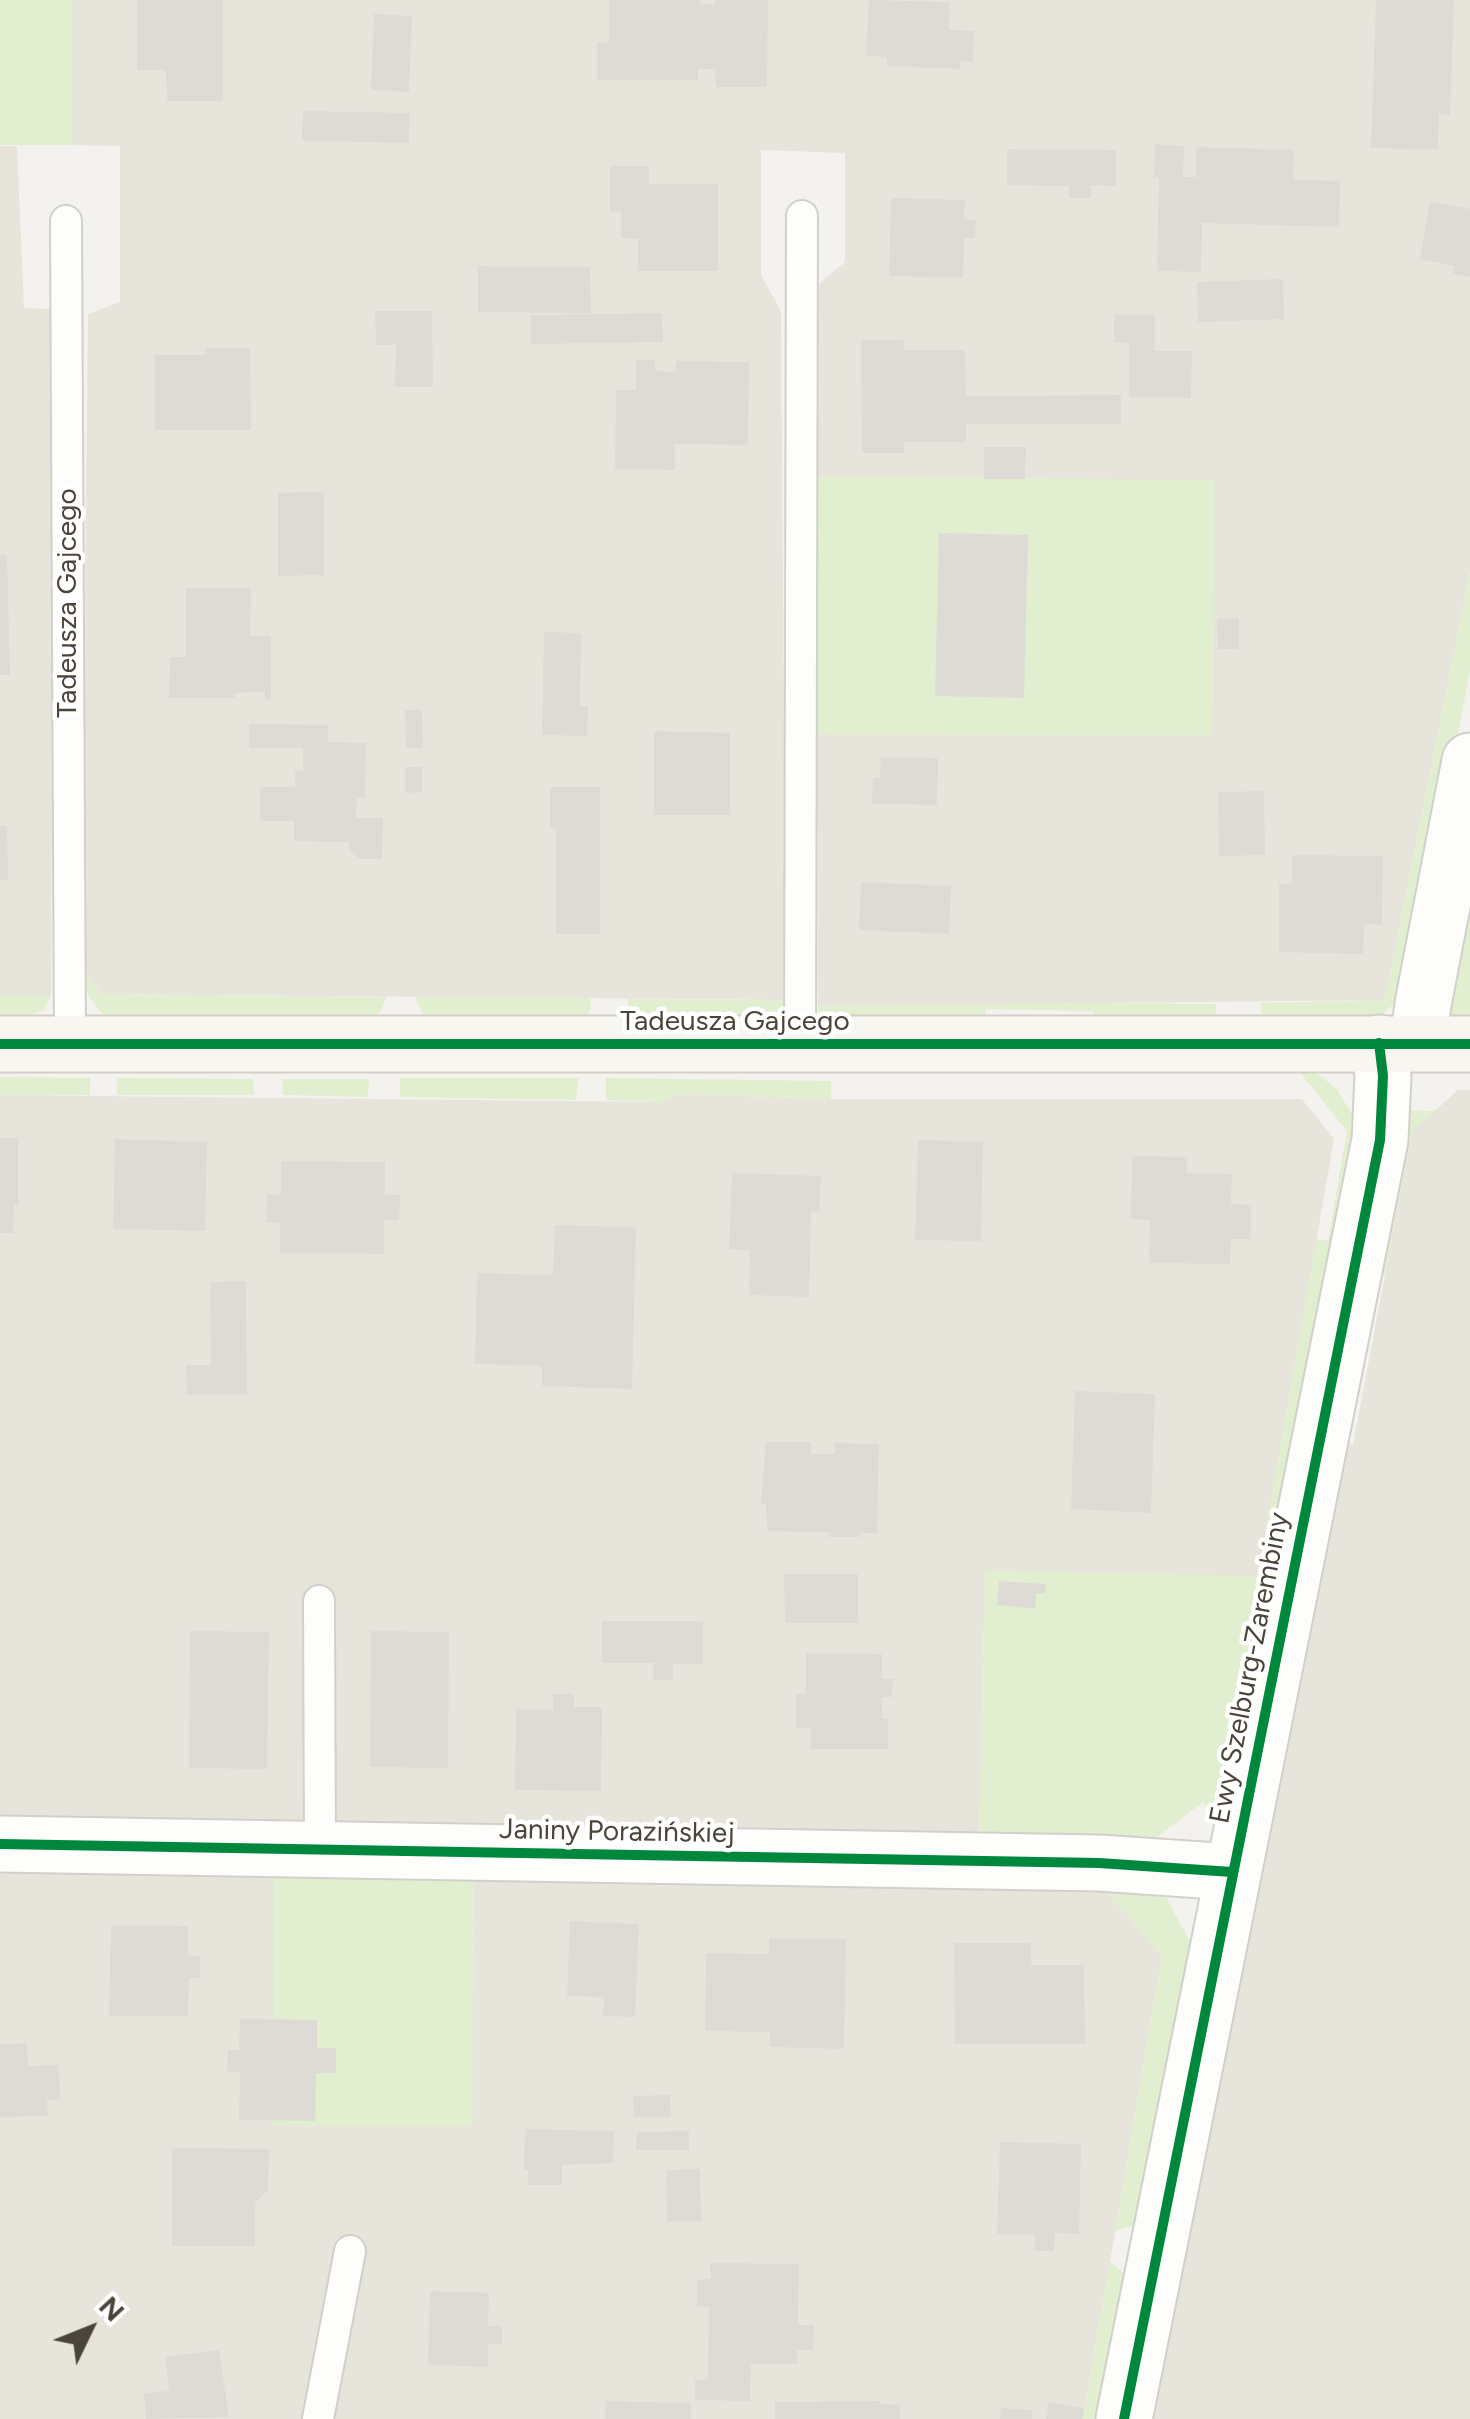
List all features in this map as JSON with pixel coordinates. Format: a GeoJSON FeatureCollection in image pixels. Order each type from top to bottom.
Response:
{"type":"FeatureCollection","features":[{"type":"Feature","properties":{"kind":"street","name":"Ewy Szelburg-Zarembiny"},"geometry":{"type":"LineString","coordinates":[[1124,2419],[1380,1140],[1382,1076],[1423,1043],[1422,1004],[1470,761]]}},
{"type":"Feature","properties":{"kind":"street","name":"Tadeusza Gajcego"},"geometry":{"type":"LineString","coordinates":[[0,1044],[1423,1043]]}},
{"type":"Feature","properties":{"kind":"street","name":"Janiny Porazińskiej"},"geometry":{"type":"LineString","coordinates":[[0,1844],[1099,1863],[1232,1872]]}},
{"type":"Feature","properties":{"kind":"lane","name":"Tadeusza Gajcego"},"geometry":{"type":"LineString","coordinates":[[800,1045],[802,216]]}},
{"type":"Feature","properties":{"kind":"lane","name":"Tadeusza Gajcego"},"geometry":{"type":"LineString","coordinates":[[66,221],[70,1044]]}},
{"type":"Feature","properties":{"kind":"lane"},"geometry":{"type":"LineString","coordinates":[[319,1601],[320,1850]]}},
{"type":"Feature","properties":{"kind":"lane"},"geometry":{"type":"LineString","coordinates":[[318,2419],[350,2250]]}},
{"type":"Feature","properties":{"kind":"shaded area"},"geometry":{"type":"Polygon","coordinates":[[[71,0],[1470,0],[1470,572],[1385,1000],[818,1006],[817,734],[1212,736],[1214,481],[815,476],[819,284],[845,262],[845,153],[761,150],[761,275],[781,311],[786,1000],[101,994],[81,966],[88,314],[120,302],[120,146],[71,145],[71,0]]]}},
{"type":"Feature","properties":{"kind":"shaded area"},"geometry":{"type":"Polygon","coordinates":[[[0,146],[17,146],[24,308],[54,309],[51,996],[0,996],[0,146]]]}},
{"type":"Feature","properties":{"kind":"shaded area"},"geometry":{"type":"Polygon","coordinates":[[[1458,1090],[1470,1090],[1470,2419],[1149,2419],[1337,1443],[1353,1445],[1412,1131],[1458,1090]]]}},
{"type":"Feature","properties":{"kind":"shaded area"},"geometry":{"type":"Polygon","coordinates":[[[682,1094],[831,1099],[1302,1099],[1334,1139],[1258,1577],[985,1570],[979,1842],[0,1832],[0,1095],[658,1102],[682,1094]]]}},
{"type":"Feature","properties":{"kind":"shaded area"},"geometry":{"type":"Polygon","coordinates":[[[0,1866],[274,1867],[275,2126],[474,1872],[1099,1882],[1162,1957],[1083,2419],[0,2419],[0,1866]]]}},
{"type":"Feature","properties":{"kind":"green space"},"geometry":{"type":"Polygon","coordinates":[[[0,0],[71,0],[71,145],[0,145],[0,0]]]}},
{"type":"Feature","properties":{"kind":"green space"},"geometry":{"type":"Polygon","coordinates":[[[815,476],[1214,480],[1212,736],[817,734],[815,476]]]}},
{"type":"Feature","properties":{"kind":"green space"},"geometry":{"type":"Polygon","coordinates":[[[1470,572],[1470,670],[1396,1002],[1380,1017],[1262,1021],[1261,1003],[1385,1000],[1470,572]]]}},
{"type":"Feature","properties":{"kind":"green space"},"geometry":{"type":"Polygon","coordinates":[[[1470,841],[1470,1022],[1452,1016],[1443,1005],[1470,841]]]}},
{"type":"Feature","properties":{"kind":"green space"},"geometry":{"type":"Polygon","coordinates":[[[81,966],[101,994],[386,997],[381,1011],[370,1019],[105,1017],[89,997],[81,966]]]}},
{"type":"Feature","properties":{"kind":"green space"},"geometry":{"type":"Polygon","coordinates":[[[0,996],[51,996],[43,1011],[0,1017],[0,996]]]}},
{"type":"Feature","properties":{"kind":"green space"},"geometry":{"type":"Polygon","coordinates":[[[415,997],[590,998],[591,1009],[583,1020],[425,1019],[415,997]]]}},
{"type":"Feature","properties":{"kind":"green space"},"geometry":{"type":"Polygon","coordinates":[[[627,999],[786,1000],[777,1013],[766,1018],[632,1020],[627,999]]]}},
{"type":"Feature","properties":{"kind":"green space"},"geometry":{"type":"Polygon","coordinates":[[[1216,1004],[1216,1022],[1094,1020],[1093,1011],[986,1009],[985,1019],[823,1018],[818,1011],[818,1006],[1216,1004]]]}},
{"type":"Feature","properties":{"kind":"green space"},"geometry":{"type":"Polygon","coordinates":[[[1295,1066],[1309,1068],[1336,1088],[1352,1114],[1356,1135],[1218,1822],[1203,1802],[1145,1846],[979,1842],[985,1570],[1258,1576],[1316,1239],[1328,1241],[1347,1131],[1295,1066]]]}},
{"type":"Feature","properties":{"kind":"green space"},"geometry":{"type":"Polygon","coordinates":[[[0,1077],[90,1078],[90,1095],[0,1095],[0,1077]]]}},
{"type":"Feature","properties":{"kind":"green space"},"geometry":{"type":"Polygon","coordinates":[[[117,1078],[253,1079],[254,1095],[117,1095],[117,1078]]]}},
{"type":"Feature","properties":{"kind":"green space"},"geometry":{"type":"Polygon","coordinates":[[[400,1078],[578,1078],[576,1100],[400,1097],[400,1078]]]}},
{"type":"Feature","properties":{"kind":"green space"},"geometry":{"type":"Polygon","coordinates":[[[606,1078],[831,1081],[831,1099],[682,1094],[658,1102],[606,1100],[606,1078]]]}},
{"type":"Feature","properties":{"kind":"green space"},"geometry":{"type":"Polygon","coordinates":[[[282,1079],[369,1079],[368,1097],[283,1095],[282,1079]]]}},
{"type":"Feature","properties":{"kind":"green space"},"geometry":{"type":"Polygon","coordinates":[[[1405,1110],[1434,1111],[1412,1131],[1385,1276],[1373,1273],[1405,1110]]]}},
{"type":"Feature","properties":{"kind":"green space"},"geometry":{"type":"Polygon","coordinates":[[[274,1867],[474,1872],[473,2126],[274,2126],[274,1867]]]}},
{"type":"Feature","properties":{"kind":"green space"},"geometry":{"type":"Polygon","coordinates":[[[1099,1882],[1149,1887],[1167,1899],[1190,1942],[1192,1962],[1136,2225],[1115,2231],[1162,1957],[1099,1882]]]}},
{"type":"Feature","properties":{"kind":"green space"},"geometry":{"type":"Polygon","coordinates":[[[1110,2261],[1131,2280],[1104,2419],[1083,2419],[1110,2261]]]}},
{"type":"Feature","properties":{"kind":"building"},"geometry":{"type":"Polygon","coordinates":[[[137,0],[223,0],[223,101],[167,101],[166,70],[137,70],[137,0]]]}},
{"type":"Feature","properties":{"kind":"building"},"geometry":{"type":"Polygon","coordinates":[[[609,0],[700,0],[700,4],[715,5],[715,0],[768,0],[767,87],[716,87],[715,69],[698,69],[698,80],[597,80],[597,42],[609,43],[609,0]]]}},
{"type":"Feature","properties":{"kind":"building"},"geometry":{"type":"Polygon","coordinates":[[[869,0],[950,2],[949,30],[974,31],[973,62],[961,61],[960,69],[887,66],[887,57],[866,55],[869,0]]]}},
{"type":"Feature","properties":{"kind":"building"},"geometry":{"type":"Polygon","coordinates":[[[1376,0],[1454,0],[1450,115],[1439,114],[1438,150],[1371,148],[1376,0]]]}},
{"type":"Feature","properties":{"kind":"building"},"geometry":{"type":"Polygon","coordinates":[[[374,14],[412,16],[409,92],[371,90],[374,14]]]}},
{"type":"Feature","properties":{"kind":"building"},"geometry":{"type":"Polygon","coordinates":[[[303,111],[410,113],[409,143],[302,141],[303,111]]]}},
{"type":"Feature","properties":{"kind":"building"},"geometry":{"type":"Polygon","coordinates":[[[1155,144],[1184,146],[1183,177],[1196,177],[1196,147],[1294,150],[1293,180],[1340,181],[1339,227],[1202,223],[1201,272],[1157,271],[1159,177],[1154,177],[1155,144]]]}},
{"type":"Feature","properties":{"kind":"building"},"geometry":{"type":"Polygon","coordinates":[[[1007,149],[1116,150],[1116,186],[1091,185],[1091,198],[1069,198],[1069,186],[1007,185],[1007,149]]]}},
{"type":"Feature","properties":{"kind":"building"},"geometry":{"type":"Polygon","coordinates":[[[610,166],[649,166],[649,184],[718,184],[718,271],[638,271],[638,239],[621,238],[621,212],[610,211],[610,166]]]}},
{"type":"Feature","properties":{"kind":"building"},"geometry":{"type":"Polygon","coordinates":[[[891,198],[965,200],[964,219],[976,220],[975,238],[964,238],[963,278],[889,276],[891,198]]]}},
{"type":"Feature","properties":{"kind":"building"},"geometry":{"type":"Polygon","coordinates":[[[1430,201],[1470,209],[1470,277],[1453,274],[1454,266],[1420,259],[1430,201]]]}},
{"type":"Feature","properties":{"kind":"building"},"geometry":{"type":"Polygon","coordinates":[[[478,266],[590,267],[591,313],[478,312],[478,266]]]}},
{"type":"Feature","properties":{"kind":"building"},"geometry":{"type":"Polygon","coordinates":[[[1283,279],[1284,319],[1198,322],[1197,282],[1283,279]]]}},
{"type":"Feature","properties":{"kind":"building"},"geometry":{"type":"Polygon","coordinates":[[[375,311],[432,311],[433,387],[395,387],[396,345],[376,345],[375,311]]]}},
{"type":"Feature","properties":{"kind":"building"},"geometry":{"type":"Polygon","coordinates":[[[662,313],[663,342],[531,344],[531,315],[662,313]]]}},
{"type":"Feature","properties":{"kind":"building"},"geometry":{"type":"Polygon","coordinates":[[[1114,314],[1155,315],[1155,351],[1192,351],[1191,398],[1129,397],[1129,343],[1114,342],[1114,314]]]}},
{"type":"Feature","properties":{"kind":"building"},"geometry":{"type":"Polygon","coordinates":[[[861,340],[903,340],[904,350],[965,350],[966,396],[1121,395],[1121,424],[966,424],[966,442],[904,442],[904,453],[862,453],[861,340]]]}},
{"type":"Feature","properties":{"kind":"building"},"geometry":{"type":"Polygon","coordinates":[[[205,348],[250,348],[251,430],[155,430],[155,355],[205,355],[205,348]]]}},
{"type":"Feature","properties":{"kind":"building"},"geometry":{"type":"Polygon","coordinates":[[[636,360],[655,360],[655,371],[676,372],[676,361],[749,362],[748,445],[675,444],[675,470],[615,469],[616,390],[636,390],[636,360]]]}},
{"type":"Feature","properties":{"kind":"building"},"geometry":{"type":"Polygon","coordinates":[[[984,447],[1026,447],[1025,479],[984,479],[984,447]]]}},
{"type":"Feature","properties":{"kind":"building"},"geometry":{"type":"Polygon","coordinates":[[[324,492],[324,575],[278,576],[278,493],[324,492]]]}},
{"type":"Feature","properties":{"kind":"building"},"geometry":{"type":"Polygon","coordinates":[[[939,533],[1028,535],[1024,698],[935,696],[939,533]]]}},
{"type":"Feature","properties":{"kind":"building"},"geometry":{"type":"Polygon","coordinates":[[[0,555],[7,555],[10,675],[0,675],[0,555]]]}},
{"type":"Feature","properties":{"kind":"building"},"geometry":{"type":"Polygon","coordinates":[[[186,588],[251,588],[250,636],[271,636],[271,700],[265,699],[265,692],[235,693],[235,698],[169,698],[170,657],[186,657],[186,588]]]}},
{"type":"Feature","properties":{"kind":"building"},"geometry":{"type":"Polygon","coordinates":[[[1239,618],[1239,649],[1218,649],[1217,619],[1239,618]]]}},
{"type":"Feature","properties":{"kind":"building"},"geometry":{"type":"Polygon","coordinates":[[[544,632],[581,633],[580,706],[588,706],[587,736],[542,735],[544,632]]]}},
{"type":"Feature","properties":{"kind":"building"},"geometry":{"type":"Polygon","coordinates":[[[405,710],[422,710],[423,748],[406,748],[405,710]]]}},
{"type":"Feature","properties":{"kind":"building"},"geometry":{"type":"Polygon","coordinates":[[[249,724],[328,725],[328,742],[366,743],[365,799],[357,798],[356,818],[383,818],[382,859],[360,859],[350,852],[349,842],[294,841],[294,821],[260,821],[260,787],[295,787],[295,771],[303,771],[303,748],[249,748],[249,724]]]}},
{"type":"Feature","properties":{"kind":"building"},"geometry":{"type":"Polygon","coordinates":[[[654,731],[730,733],[730,815],[654,815],[654,731]]]}},
{"type":"Feature","properties":{"kind":"building"},"geometry":{"type":"Polygon","coordinates":[[[881,757],[938,758],[937,805],[872,804],[873,778],[880,778],[881,757]]]}},
{"type":"Feature","properties":{"kind":"building"},"geometry":{"type":"Polygon","coordinates":[[[405,767],[422,767],[422,792],[405,793],[405,767]]]}},
{"type":"Feature","properties":{"kind":"building"},"geometry":{"type":"Polygon","coordinates":[[[550,787],[600,787],[600,934],[556,934],[556,828],[550,828],[550,787]]]}},
{"type":"Feature","properties":{"kind":"building"},"geometry":{"type":"Polygon","coordinates":[[[1264,791],[1265,855],[1219,856],[1218,792],[1264,791]]]}},
{"type":"Feature","properties":{"kind":"building"},"geometry":{"type":"Polygon","coordinates":[[[0,826],[7,826],[8,880],[0,880],[0,826]]]}},
{"type":"Feature","properties":{"kind":"building"},"geometry":{"type":"Polygon","coordinates":[[[1292,855],[1383,856],[1382,925],[1364,924],[1363,954],[1279,952],[1279,884],[1292,884],[1292,855]]]}},
{"type":"Feature","properties":{"kind":"building"},"geometry":{"type":"Polygon","coordinates":[[[861,882],[951,886],[949,934],[859,930],[861,882]]]}},
{"type":"Feature","properties":{"kind":"building"},"geometry":{"type":"Polygon","coordinates":[[[0,1138],[18,1138],[18,1206],[14,1205],[13,1233],[0,1233],[0,1138]]]}},
{"type":"Feature","properties":{"kind":"building"},"geometry":{"type":"Polygon","coordinates":[[[115,1139],[207,1142],[205,1231],[113,1229],[115,1139]]]}},
{"type":"Feature","properties":{"kind":"building"},"geometry":{"type":"Polygon","coordinates":[[[918,1140],[983,1142],[981,1241],[915,1240],[918,1140]]]}},
{"type":"Feature","properties":{"kind":"building"},"geometry":{"type":"Polygon","coordinates":[[[1132,1156],[1187,1157],[1187,1173],[1232,1174],[1231,1204],[1251,1205],[1251,1239],[1231,1239],[1230,1264],[1149,1263],[1150,1220],[1131,1219],[1132,1156]]]}},
{"type":"Feature","properties":{"kind":"building"},"geometry":{"type":"Polygon","coordinates":[[[281,1161],[385,1162],[385,1195],[400,1195],[399,1220],[384,1220],[384,1254],[280,1253],[280,1223],[266,1222],[267,1194],[281,1195],[281,1161]]]}},
{"type":"Feature","properties":{"kind":"building"},"geometry":{"type":"Polygon","coordinates":[[[732,1173],[821,1176],[819,1212],[811,1211],[809,1297],[749,1295],[750,1250],[729,1249],[732,1173]]]}},
{"type":"Feature","properties":{"kind":"building"},"geometry":{"type":"Polygon","coordinates":[[[555,1225],[636,1227],[632,1389],[542,1386],[542,1366],[475,1364],[477,1273],[553,1275],[555,1225]]]}},
{"type":"Feature","properties":{"kind":"building"},"geometry":{"type":"Polygon","coordinates":[[[246,1281],[247,1394],[187,1395],[186,1365],[211,1365],[210,1282],[246,1281]]]}},
{"type":"Feature","properties":{"kind":"building"},"geometry":{"type":"Polygon","coordinates":[[[1075,1391],[1155,1394],[1151,1513],[1071,1509],[1075,1391]]]}},
{"type":"Feature","properties":{"kind":"building"},"geometry":{"type":"Polygon","coordinates":[[[766,1442],[811,1442],[811,1454],[835,1454],[835,1443],[879,1444],[877,1533],[828,1537],[829,1532],[767,1531],[766,1504],[761,1504],[766,1442]]]}},
{"type":"Feature","properties":{"kind":"building"},"geometry":{"type":"Polygon","coordinates":[[[784,1574],[858,1574],[858,1623],[785,1623],[784,1574]]]}},
{"type":"Feature","properties":{"kind":"building"},"geometry":{"type":"Polygon","coordinates":[[[999,1581],[1046,1584],[1045,1593],[1036,1593],[1035,1609],[997,1605],[999,1581]]]}},
{"type":"Feature","properties":{"kind":"building"},"geometry":{"type":"Polygon","coordinates":[[[602,1621],[703,1621],[703,1664],[673,1664],[673,1680],[653,1680],[653,1663],[602,1663],[602,1621]]]}},
{"type":"Feature","properties":{"kind":"building"},"geometry":{"type":"Polygon","coordinates":[[[190,1631],[269,1632],[267,1769],[189,1768],[190,1631]]]}},
{"type":"Feature","properties":{"kind":"building"},"geometry":{"type":"Polygon","coordinates":[[[371,1631],[449,1632],[448,1768],[370,1767],[371,1631]]]}},
{"type":"Feature","properties":{"kind":"building"},"geometry":{"type":"Polygon","coordinates":[[[806,1653],[882,1654],[882,1679],[893,1679],[892,1697],[882,1697],[882,1718],[888,1719],[888,1749],[811,1749],[811,1728],[796,1728],[796,1694],[806,1694],[806,1653]]]}},
{"type":"Feature","properties":{"kind":"building"},"geometry":{"type":"Polygon","coordinates":[[[553,1694],[574,1694],[574,1707],[602,1707],[601,1791],[515,1790],[516,1709],[553,1710],[553,1694]]]}},
{"type":"Feature","properties":{"kind":"building"},"geometry":{"type":"Polygon","coordinates":[[[570,1921],[639,1924],[635,2017],[603,2016],[604,1997],[567,1996],[570,1921]]]}},
{"type":"Feature","properties":{"kind":"building"},"geometry":{"type":"Polygon","coordinates":[[[111,1925],[188,1926],[188,1956],[200,1956],[200,1978],[189,1978],[188,2016],[109,2016],[111,1925]]]}},
{"type":"Feature","properties":{"kind":"building"},"geometry":{"type":"Polygon","coordinates":[[[769,1938],[846,1939],[844,2049],[770,2047],[770,2032],[705,2031],[706,1953],[769,1954],[769,1938]]]}},
{"type":"Feature","properties":{"kind":"building"},"geometry":{"type":"Polygon","coordinates":[[[954,1943],[1031,1943],[1031,1965],[1084,1965],[1085,2044],[955,2044],[954,1943]]]}},
{"type":"Feature","properties":{"kind":"building"},"geometry":{"type":"Polygon","coordinates":[[[240,2019],[317,2020],[317,2048],[336,2048],[336,2073],[316,2073],[315,2121],[239,2120],[240,2072],[227,2071],[228,2050],[239,2050],[240,2019]]]}},
{"type":"Feature","properties":{"kind":"building"},"geometry":{"type":"Polygon","coordinates":[[[27,2043],[28,2066],[59,2065],[60,2099],[47,2100],[48,2116],[0,2117],[0,2044],[27,2043]]]}},
{"type":"Feature","properties":{"kind":"building"},"geometry":{"type":"Polygon","coordinates":[[[670,2095],[671,2117],[634,2118],[633,2096],[670,2095]]]}},
{"type":"Feature","properties":{"kind":"building"},"geometry":{"type":"Polygon","coordinates":[[[525,2129],[614,2131],[613,2163],[562,2165],[562,2185],[528,2185],[528,2170],[524,2170],[525,2129]]]}},
{"type":"Feature","properties":{"kind":"building"},"geometry":{"type":"Polygon","coordinates":[[[689,2131],[689,2150],[636,2150],[637,2132],[689,2131]]]}},
{"type":"Feature","properties":{"kind":"building"},"geometry":{"type":"Polygon","coordinates":[[[1000,2142],[1081,2144],[1079,2234],[1055,2233],[1054,2251],[1035,2251],[1035,2235],[997,2234],[1000,2142]]]}},
{"type":"Feature","properties":{"kind":"building"},"geometry":{"type":"Polygon","coordinates":[[[172,2148],[269,2149],[268,2190],[255,2203],[255,2246],[172,2246],[172,2148]]]}},
{"type":"Feature","properties":{"kind":"building"},"geometry":{"type":"Polygon","coordinates":[[[700,2169],[701,2221],[667,2222],[666,2170],[700,2169]]]}},
{"type":"Feature","properties":{"kind":"building"},"geometry":{"type":"Polygon","coordinates":[[[710,2263],[799,2264],[798,2325],[814,2325],[813,2350],[797,2350],[797,2364],[751,2364],[750,2401],[695,2400],[695,2380],[708,2379],[709,2307],[697,2307],[697,2280],[711,2279],[710,2263]]]}},
{"type":"Feature","properties":{"kind":"building"},"geometry":{"type":"Polygon","coordinates":[[[430,2291],[489,2293],[488,2326],[502,2326],[502,2344],[488,2344],[488,2367],[428,2365],[430,2291]]]}},
{"type":"Feature","properties":{"kind":"building"},"geometry":{"type":"Polygon","coordinates":[[[219,2350],[229,2417],[146,2419],[144,2393],[169,2391],[165,2357],[219,2350]]]}},
{"type":"Feature","properties":{"kind":"building"},"geometry":{"type":"Polygon","coordinates":[[[605,2401],[691,2403],[691,2419],[605,2419],[605,2401]]]}},
{"type":"Feature","properties":{"kind":"building"},"geometry":{"type":"Polygon","coordinates":[[[880,2401],[900,2405],[900,2419],[775,2419],[775,2402],[880,2401]]]}},
{"type":"Feature","properties":{"kind":"building"},"geometry":{"type":"Polygon","coordinates":[[[1049,2402],[1084,2408],[1082,2419],[1046,2419],[1049,2402]]]}},
{"type":"Feature","properties":{"kind":"building"},"geometry":{"type":"Polygon","coordinates":[[[1001,2408],[1032,2410],[1032,2419],[1000,2419],[1001,2408]]]}},
{"type":"Feature","properties":{"kind":"cycle path"},"geometry":{"type":"LineString","coordinates":[[1124,2419],[1380,1140],[1383,1076],[1379,1043]]}},
{"type":"Feature","properties":{"kind":"cycle path"},"geometry":{"type":"LineString","coordinates":[[0,1044],[1470,1044]]}},
{"type":"Feature","properties":{"kind":"cycle path"},"geometry":{"type":"LineString","coordinates":[[0,1844],[1099,1863],[1232,1872]]}}]}
